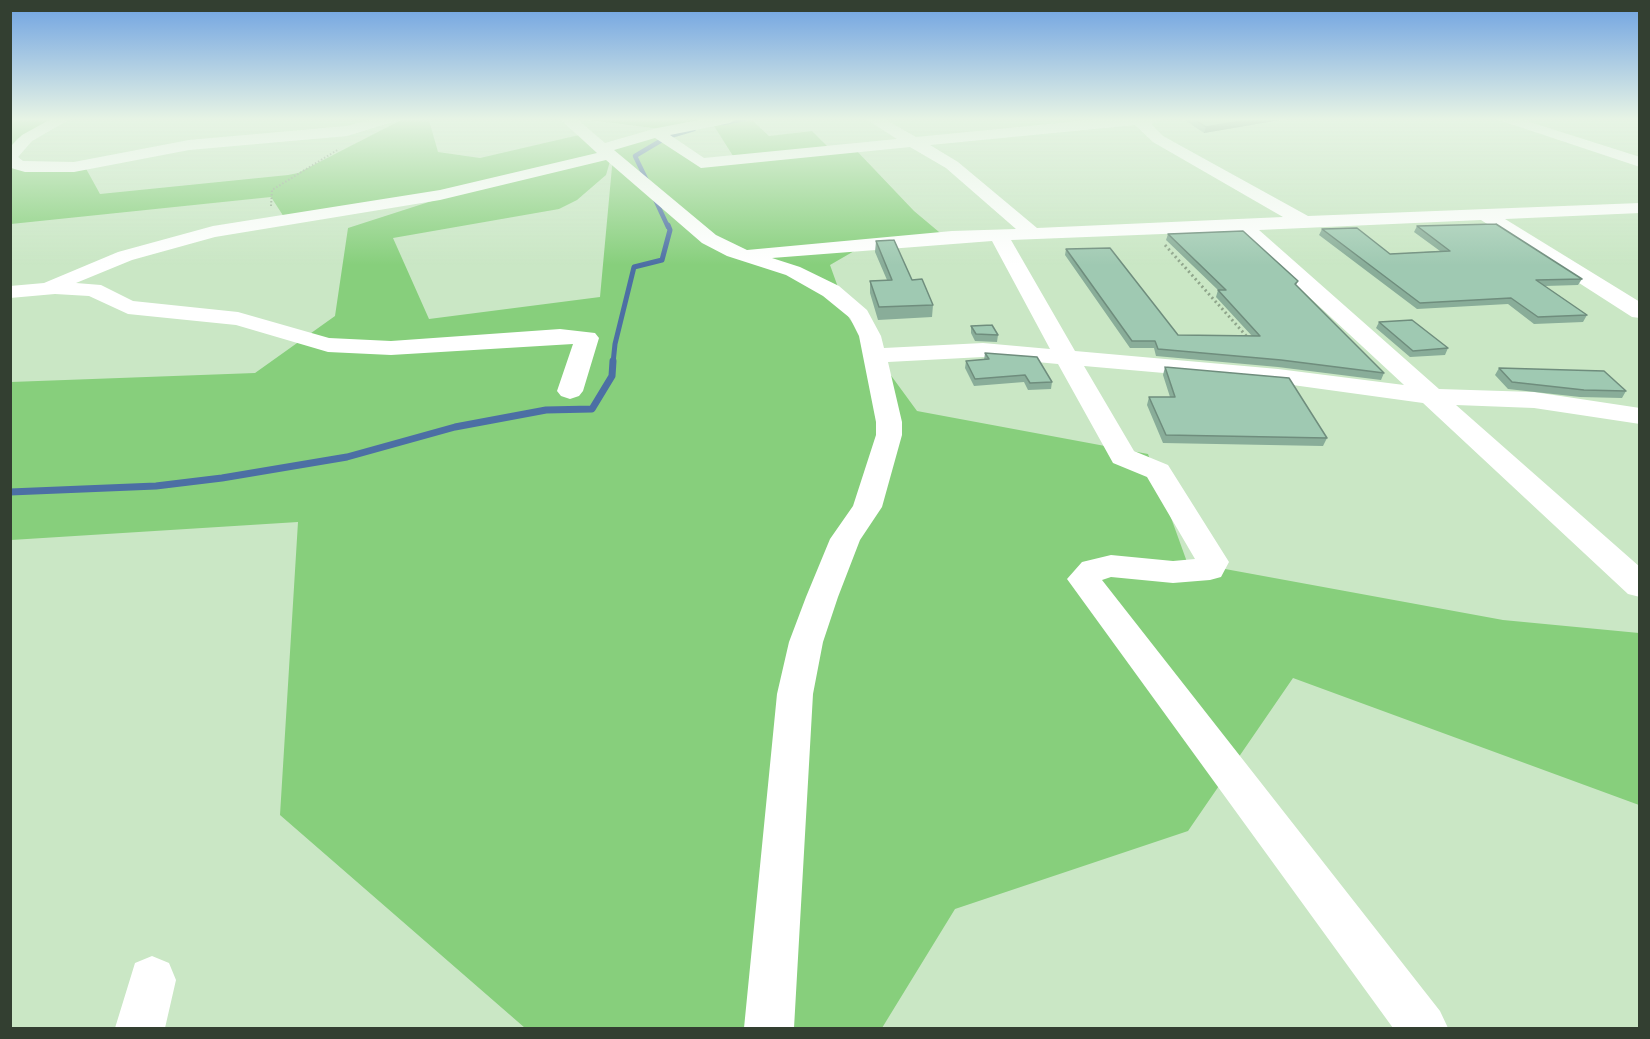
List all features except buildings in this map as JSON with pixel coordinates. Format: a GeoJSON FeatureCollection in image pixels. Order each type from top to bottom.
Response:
{"type":"FeatureCollection","features":[{"type":"Feature","properties":{"kind":"street"},"geometry":{"type":"LineString","coordinates":[[10,304],[41,289],[162,245],[269,221],[440,195],[546,167]]}},
{"type":"Feature","properties":{"kind":"street"},"geometry":{"type":"LineString","coordinates":[[624,167],[709,239],[743,254],[801,274],[843,299],[865,324],[889,422],[889,435],[867,507],[845,539],[822,597],[806,642],[795,694],[769,1029]]}},
{"type":"Feature","properties":{"kind":"street"},"geometry":{"type":"LineString","coordinates":[[955,167],[1032,233]]}},
{"type":"Feature","properties":{"kind":"street"},"geometry":{"type":"LineString","coordinates":[[1208,167],[1306,223]]}},
{"type":"Feature","properties":{"kind":"street"},"geometry":{"type":"LineString","coordinates":[[743,254],[1032,233],[1640,208]]}},
{"type":"Feature","properties":{"kind":"street"},"geometry":{"type":"LineString","coordinates":[[1485,215],[1640,312]]}},
{"type":"Feature","properties":{"kind":"street"},"geometry":{"type":"LineString","coordinates":[[1243,225],[1640,586]]}},
{"type":"Feature","properties":{"kind":"street"},"geometry":{"type":"LineString","coordinates":[[998,235],[1123,457],[1158,471],[1213,562],[1210,569],[1173,572],[1111,566],[1093,570],[1083,579],[1422,1029]]}},
{"type":"Feature","properties":{"kind":"street"},"geometry":{"type":"LineString","coordinates":[[10,292],[41,289],[93,290],[128,307],[238,319],[328,345],[391,348],[560,336],[587,338],[570,391]]}},
{"type":"Feature","properties":{"kind":"street"},"geometry":{"type":"LineString","coordinates":[[874,356],[983,350],[1278,376],[1429,396],[1534,400],[1640,416]]}},
{"type":"Feature","properties":{"kind":"street"},"geometry":{"type":"LineString","coordinates":[[140,1029],[152,980]]}},
{"type":"Feature","properties":{"kind":"path"},"geometry":{"type":"LineString","coordinates":[[269,221],[272,190],[306,167]]}},
{"type":"Feature","properties":{"kind":"path"},"geometry":{"type":"LineString","coordinates":[[1150,229],[1220,303],[1278,376]]}},
{"type":"Feature","properties":{"kind":"green space"},"geometry":{"type":"Polygon","coordinates":[[[11,167],[85,167],[100,194],[298,173],[309,167],[608,167],[606,175],[577,200],[559,209],[393,238],[429,319],[600,297],[612,167],[873,167],[914,211],[945,237],[868,243],[830,265],[849,318],[917,411],[1148,454],[1187,562],[1503,620],[1639,633],[1639,805],[1293,678],[1188,831],[955,909],[882,1028],[525,1028],[280,815],[298,522],[11,540],[11,382],[255,373],[335,316],[348,228],[466,190],[284,217],[271,197],[11,224],[11,167]]]}},
{"type":"Feature","properties":{"kind":"waterway"},"geometry":{"type":"LineString","coordinates":[[641,167],[648,183]]}},
{"type":"Feature","properties":{"kind":"waterway"},"geometry":{"type":"LineString","coordinates":[[654,197],[668,227]]}},
{"type":"Feature","properties":{"kind":"waterway"},"geometry":{"type":"LineString","coordinates":[[613,363],[615,344],[634,267],[662,260],[670,230],[668,225]]}},
{"type":"Feature","properties":{"kind":"waterway"},"geometry":{"type":"LineString","coordinates":[[10,492],[156,486],[222,478],[347,457],[455,427],[546,410],[592,409],[612,376],[613,361]]}}]}
